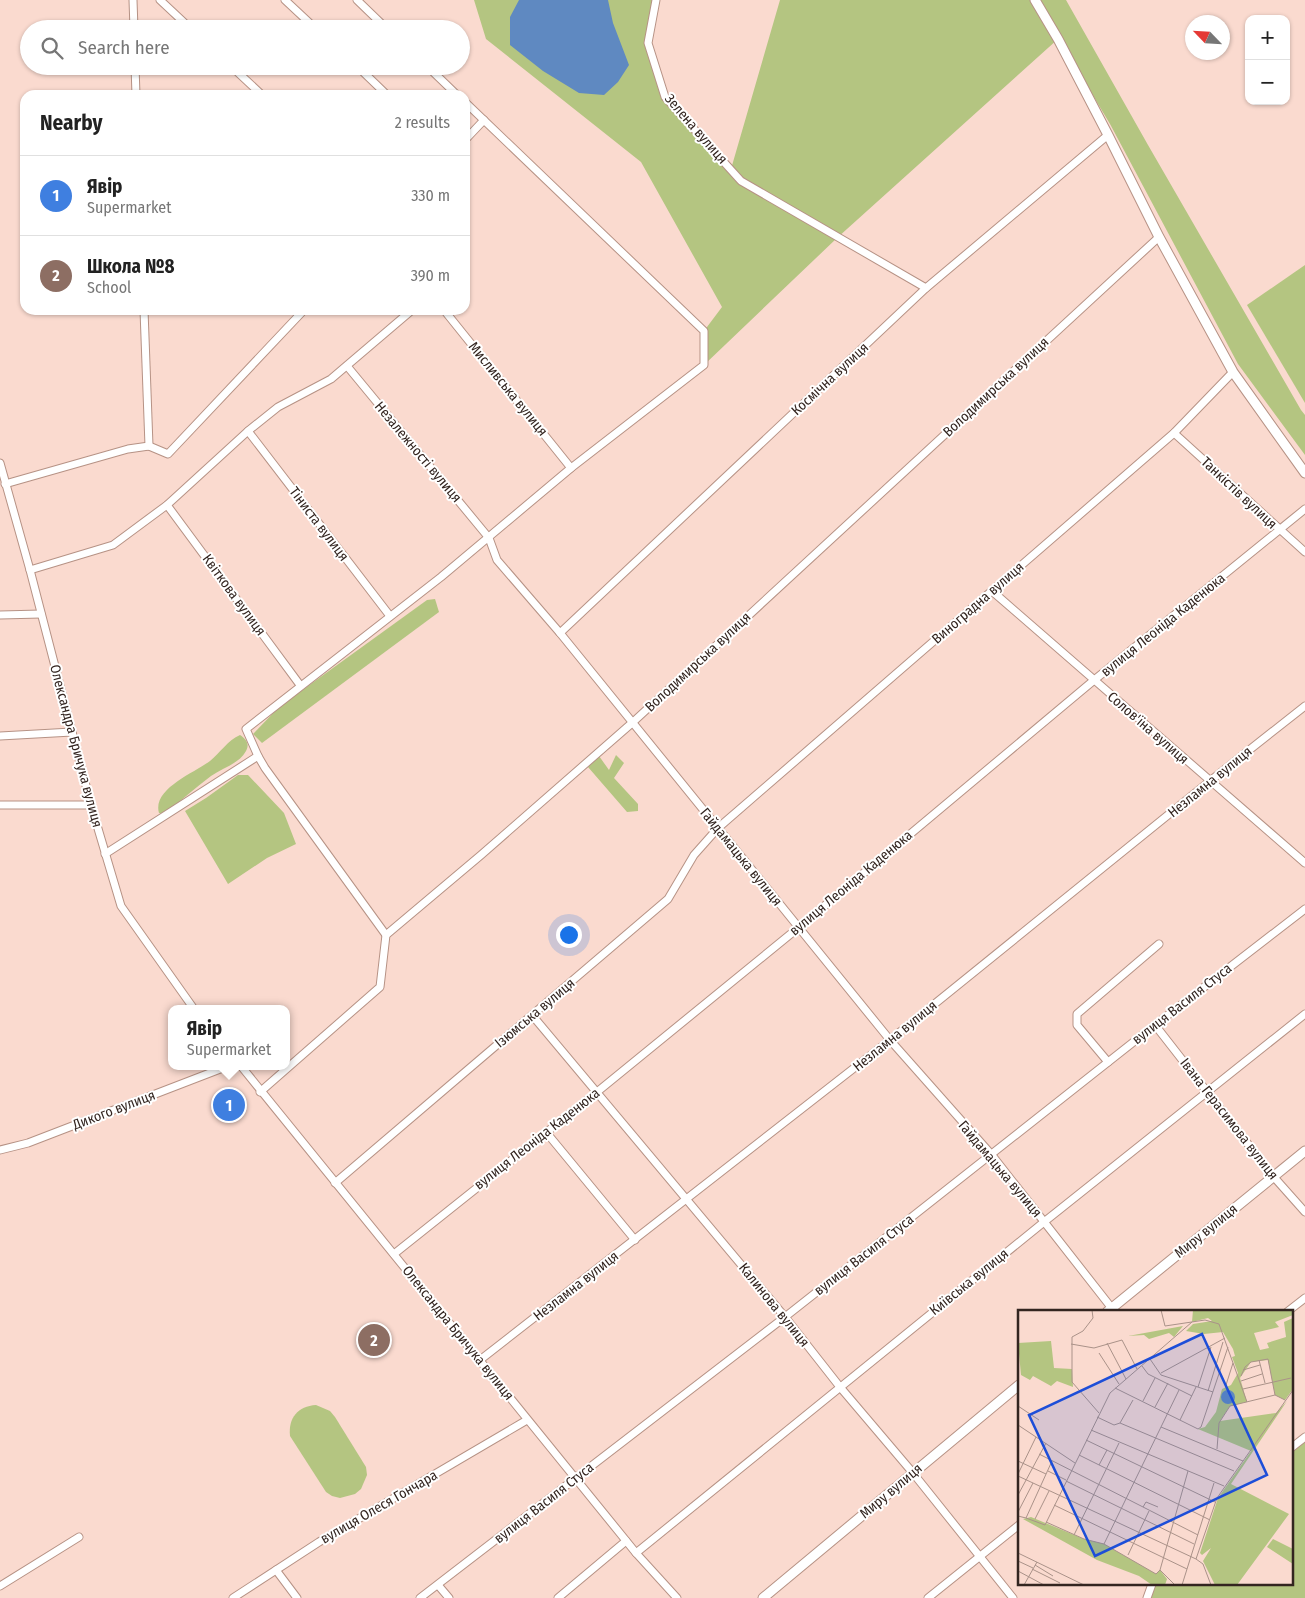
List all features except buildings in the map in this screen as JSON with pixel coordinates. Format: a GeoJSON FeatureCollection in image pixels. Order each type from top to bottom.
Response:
{"type":"FeatureCollection","features":[{"type":"Feature","properties":{"kind":"main road"},"geometry":{"type":"LineString","coordinates":[[1035,0],[1058,39],[1159,236],[1233,372],[1305,473]]}},
{"type":"Feature","properties":{"kind":"main road","name":"Миру вулиця"},"geometry":{"type":"LineString","coordinates":[[1112,1310],[1305,1150]]}},
{"type":"Feature","properties":{"kind":"main road","name":"Миру вулиця"},"geometry":{"type":"LineString","coordinates":[[763,1598],[1018,1386]]}},
{"type":"Feature","properties":{"kind":"street"},"geometry":{"type":"LineString","coordinates":[[133,0],[134,20]]}},
{"type":"Feature","properties":{"kind":"street"},"geometry":{"type":"LineString","coordinates":[[160,0],[181,20]]}},
{"type":"Feature","properties":{"kind":"street"},"geometry":{"type":"LineString","coordinates":[[285,0],[306,20]]}},
{"type":"Feature","properties":{"kind":"street"},"geometry":{"type":"LineString","coordinates":[[357,0],[378,20]]}},
{"type":"Feature","properties":{"kind":"street","name":"Зелена вулиця"},"geometry":{"type":"LineString","coordinates":[[656,0],[648,43],[665,97],[740,181],[926,288]]}},
{"type":"Feature","properties":{"kind":"street"},"geometry":{"type":"LineString","coordinates":[[135,75],[136,90]]}},
{"type":"Feature","properties":{"kind":"street"},"geometry":{"type":"LineString","coordinates":[[241,75],[257,90]]}},
{"type":"Feature","properties":{"kind":"street"},"geometry":{"type":"LineString","coordinates":[[367,75],[383,90]]}},
{"type":"Feature","properties":{"kind":"street"},"geometry":{"type":"LineString","coordinates":[[437,75],[453,90]]}},
{"type":"Feature","properties":{"kind":"street"},"geometry":{"type":"LineString","coordinates":[[290,1066],[380,987],[386,935],[258,756],[246,729],[489,538],[571,468],[704,365],[704,331],[470,107]]}},
{"type":"Feature","properties":{"kind":"street"},"geometry":{"type":"LineString","coordinates":[[470,135],[484,120]]}},
{"type":"Feature","properties":{"kind":"street","name":"Космічна вулиця"},"geometry":{"type":"LineString","coordinates":[[560,633],[926,288],[1108,135]]}},
{"type":"Feature","properties":{"kind":"street","name":"Володимирська вулиця"},"geometry":{"type":"LineString","coordinates":[[386,935],[632,723],[1159,236]]}},
{"type":"Feature","properties":{"kind":"street"},"geometry":{"type":"LineString","coordinates":[[144,315],[149,446]]}},
{"type":"Feature","properties":{"kind":"street"},"geometry":{"type":"LineString","coordinates":[[5,484],[128,449],[149,446],[168,454],[299,315]]}},
{"type":"Feature","properties":{"kind":"street"},"geometry":{"type":"LineString","coordinates":[[30,570],[113,545],[167,505],[248,431],[278,407],[331,380],[406,315]]}},
{"type":"Feature","properties":{"kind":"street","name":"Мисливська вулиця"},"geometry":{"type":"LineString","coordinates":[[448,315],[571,468]]}},
{"type":"Feature","properties":{"kind":"street","name":"Незалежності вулиця"},"geometry":{"type":"LineString","coordinates":[[347,366],[489,538]]}},
{"type":"Feature","properties":{"kind":"street","name":"Виноградна вулиця"},"geometry":{"type":"LineString","coordinates":[[718,828],[1174,433],[1233,372]]}},
{"type":"Feature","properties":{"kind":"street","name":"Тіниста вулиця"},"geometry":{"type":"LineString","coordinates":[[248,431],[390,616]]}},
{"type":"Feature","properties":{"kind":"street","name":"Танкістів вулиця"},"geometry":{"type":"LineString","coordinates":[[1174,433],[1305,552]]}},
{"type":"Feature","properties":{"kind":"street","name":"Олександра Бричука вулиця"},"geometry":{"type":"LineString","coordinates":[[0,463],[42,614],[91,805],[121,906],[191,1005]]}},
{"type":"Feature","properties":{"kind":"street","name":"Квіткова вулиця"},"geometry":{"type":"LineString","coordinates":[[167,505],[300,685]]}},
{"type":"Feature","properties":{"kind":"street","name":"вулиця Леоніда Каденюка"},"geometry":{"type":"LineString","coordinates":[[394,1254],[798,928],[1094,681],[1305,509]]}},
{"type":"Feature","properties":{"kind":"street","name":"Гайдамацька вулиця"},"geometry":{"type":"LineString","coordinates":[[489,538],[497,560],[560,633],[890,1040],[991,1154],[1110,1310]]}},
{"type":"Feature","properties":{"kind":"street","name":"Солов'їна вулиця"},"geometry":{"type":"LineString","coordinates":[[992,591],[1305,863]]}},
{"type":"Feature","properties":{"kind":"street"},"geometry":{"type":"LineString","coordinates":[[0,616],[42,614]]}},
{"type":"Feature","properties":{"kind":"street","name":"Незламна вулиця"},"geometry":{"type":"LineString","coordinates":[[480,1360],[890,1040],[1305,706]]}},
{"type":"Feature","properties":{"kind":"street"},"geometry":{"type":"LineString","coordinates":[[0,736],[72,732]]}},
{"type":"Feature","properties":{"kind":"street"},"geometry":{"type":"LineString","coordinates":[[105,854],[258,756]]}},
{"type":"Feature","properties":{"kind":"street"},"geometry":{"type":"LineString","coordinates":[[0,805],[91,805]]}},
{"type":"Feature","properties":{"kind":"street","name":"Ізюмська вулиця"},"geometry":{"type":"LineString","coordinates":[[335,1183],[610,951],[668,899],[694,855],[718,828]]}},
{"type":"Feature","properties":{"kind":"street","name":"вулиця Василя Стуса"},"geometry":{"type":"LineString","coordinates":[[420,1598],[785,1317],[1305,909]]}},
{"type":"Feature","properties":{"kind":"street"},"geometry":{"type":"LineString","coordinates":[[1108,1062],[1077,1025],[1077,1014],[1158,944]]}},
{"type":"Feature","properties":{"kind":"street","name":"Київська вулиця"},"geometry":{"type":"LineString","coordinates":[[636,1552],[1305,1014]]}},
{"type":"Feature","properties":{"kind":"street","name":"Калинова вулиця"},"geometry":{"type":"LineString","coordinates":[[532,1015],[785,1317],[1013,1598]]}},
{"type":"Feature","properties":{"kind":"street","name":"Івана Герасимова вулиця"},"geometry":{"type":"LineString","coordinates":[[1155,1025],[1274,1176],[1305,1212]]}},
{"type":"Feature","properties":{"kind":"street","name":"Дикого вулиця"},"geometry":{"type":"LineString","coordinates":[[0,1150],[28,1142],[217,1070]]}},
{"type":"Feature","properties":{"kind":"street","name":"Олександра Бричука вулиця"},"geometry":{"type":"LineString","coordinates":[[244,1070],[626,1541],[677,1598]]}},
{"type":"Feature","properties":{"kind":"street"},"geometry":{"type":"LineString","coordinates":[[260,1092],[285,1070]]}},
{"type":"Feature","properties":{"kind":"street"},"geometry":{"type":"LineString","coordinates":[[546,1132],[635,1240]]}},
{"type":"Feature","properties":{"kind":"street"},"geometry":{"type":"LineString","coordinates":[[1290,1310],[1305,1298]]}},
{"type":"Feature","properties":{"kind":"street","name":"вулиця Олеся Гончара"},"geometry":{"type":"LineString","coordinates":[[233,1598],[319,1542],[527,1420]]}},
{"type":"Feature","properties":{"kind":"street"},"geometry":{"type":"LineString","coordinates":[[1292,1447],[1305,1437]]}},
{"type":"Feature","properties":{"kind":"street"},"geometry":{"type":"LineString","coordinates":[[928,1598],[1018,1526]]}},
{"type":"Feature","properties":{"kind":"street"},"geometry":{"type":"LineString","coordinates":[[0,1586],[79,1537]]}},
{"type":"Feature","properties":{"kind":"street"},"geometry":{"type":"LineString","coordinates":[[558,1598],[626,1541]]}},
{"type":"Feature","properties":{"kind":"street"},"geometry":{"type":"LineString","coordinates":[[276,1570],[297,1598]]}},
{"type":"Feature","properties":{"kind":"street"},"geometry":{"type":"LineString","coordinates":[[438,1585],[450,1598]]}},
{"type":"Feature","properties":{"kind":"green space"},"geometry":{"type":"Polygon","coordinates":[[[474,0],[656,0],[648,43],[665,97],[731,169],[780,0],[1035,0],[1058,39],[837,238],[704,365],[704,331],[722,307],[641,162],[486,39],[474,0]]]}},
{"type":"Feature","properties":{"kind":"green space"},"geometry":{"type":"Polygon","coordinates":[[[1036,0],[1066,0],[1305,415],[1305,455],[1238,364],[1110,124],[1036,0]]]}},
{"type":"Feature","properties":{"kind":"green space"},"geometry":{"type":"Polygon","coordinates":[[[1305,265],[1305,403],[1247,305],[1305,265]]]}},
{"type":"Feature","properties":{"kind":"green space"},"geometry":{"type":"Polygon","coordinates":[[[435,599],[439,612],[262,743],[253,734],[279,707],[427,600],[435,599]]]}},
{"type":"Feature","properties":{"kind":"green space"},"geometry":{"type":"Polygon","coordinates":[[[240,735],[246,740],[248,746],[239,759],[211,776],[165,814],[159,813],[159,804],[162,796],[168,789],[210,761],[228,743],[240,735]]]}},
{"type":"Feature","properties":{"kind":"green space"},"geometry":{"type":"Polygon","coordinates":[[[616,755],[624,763],[614,778],[638,804],[638,811],[627,812],[588,767],[599,756],[609,770],[616,755]]]}},
{"type":"Feature","properties":{"kind":"green space"},"geometry":{"type":"Polygon","coordinates":[[[238,775],[248,775],[284,813],[296,844],[267,858],[228,884],[185,811],[238,775]]]}},
{"type":"Feature","properties":{"kind":"green space"},"geometry":{"type":"Polygon","coordinates":[[[316,1405],[330,1411],[335,1417],[366,1467],[367,1475],[361,1489],[355,1494],[340,1498],[326,1492],[290,1436],[291,1424],[296,1414],[304,1408],[316,1405]]]}},
{"type":"Feature","properties":{"kind":"green space"},"geometry":{"type":"Polygon","coordinates":[[[1305,1437],[1305,1598],[1147,1598],[1151,1586],[1292,1586],[1292,1447],[1305,1437]]]}},
{"type":"Feature","properties":{"kind":"water"},"geometry":{"type":"Polygon","coordinates":[[[519,0],[608,0],[613,23],[629,65],[618,82],[604,95],[579,93],[543,71],[510,45],[510,17],[519,0]]]}},
{"type":"Feature","properties":{"kind":"place","name":"Явiр"},"geometry":{"type":"Point","coordinates":[229,1105]}},
{"type":"Feature","properties":{"kind":"place","name":"Школа №8"},"geometry":{"type":"Point","coordinates":[374,1340]}}]}
